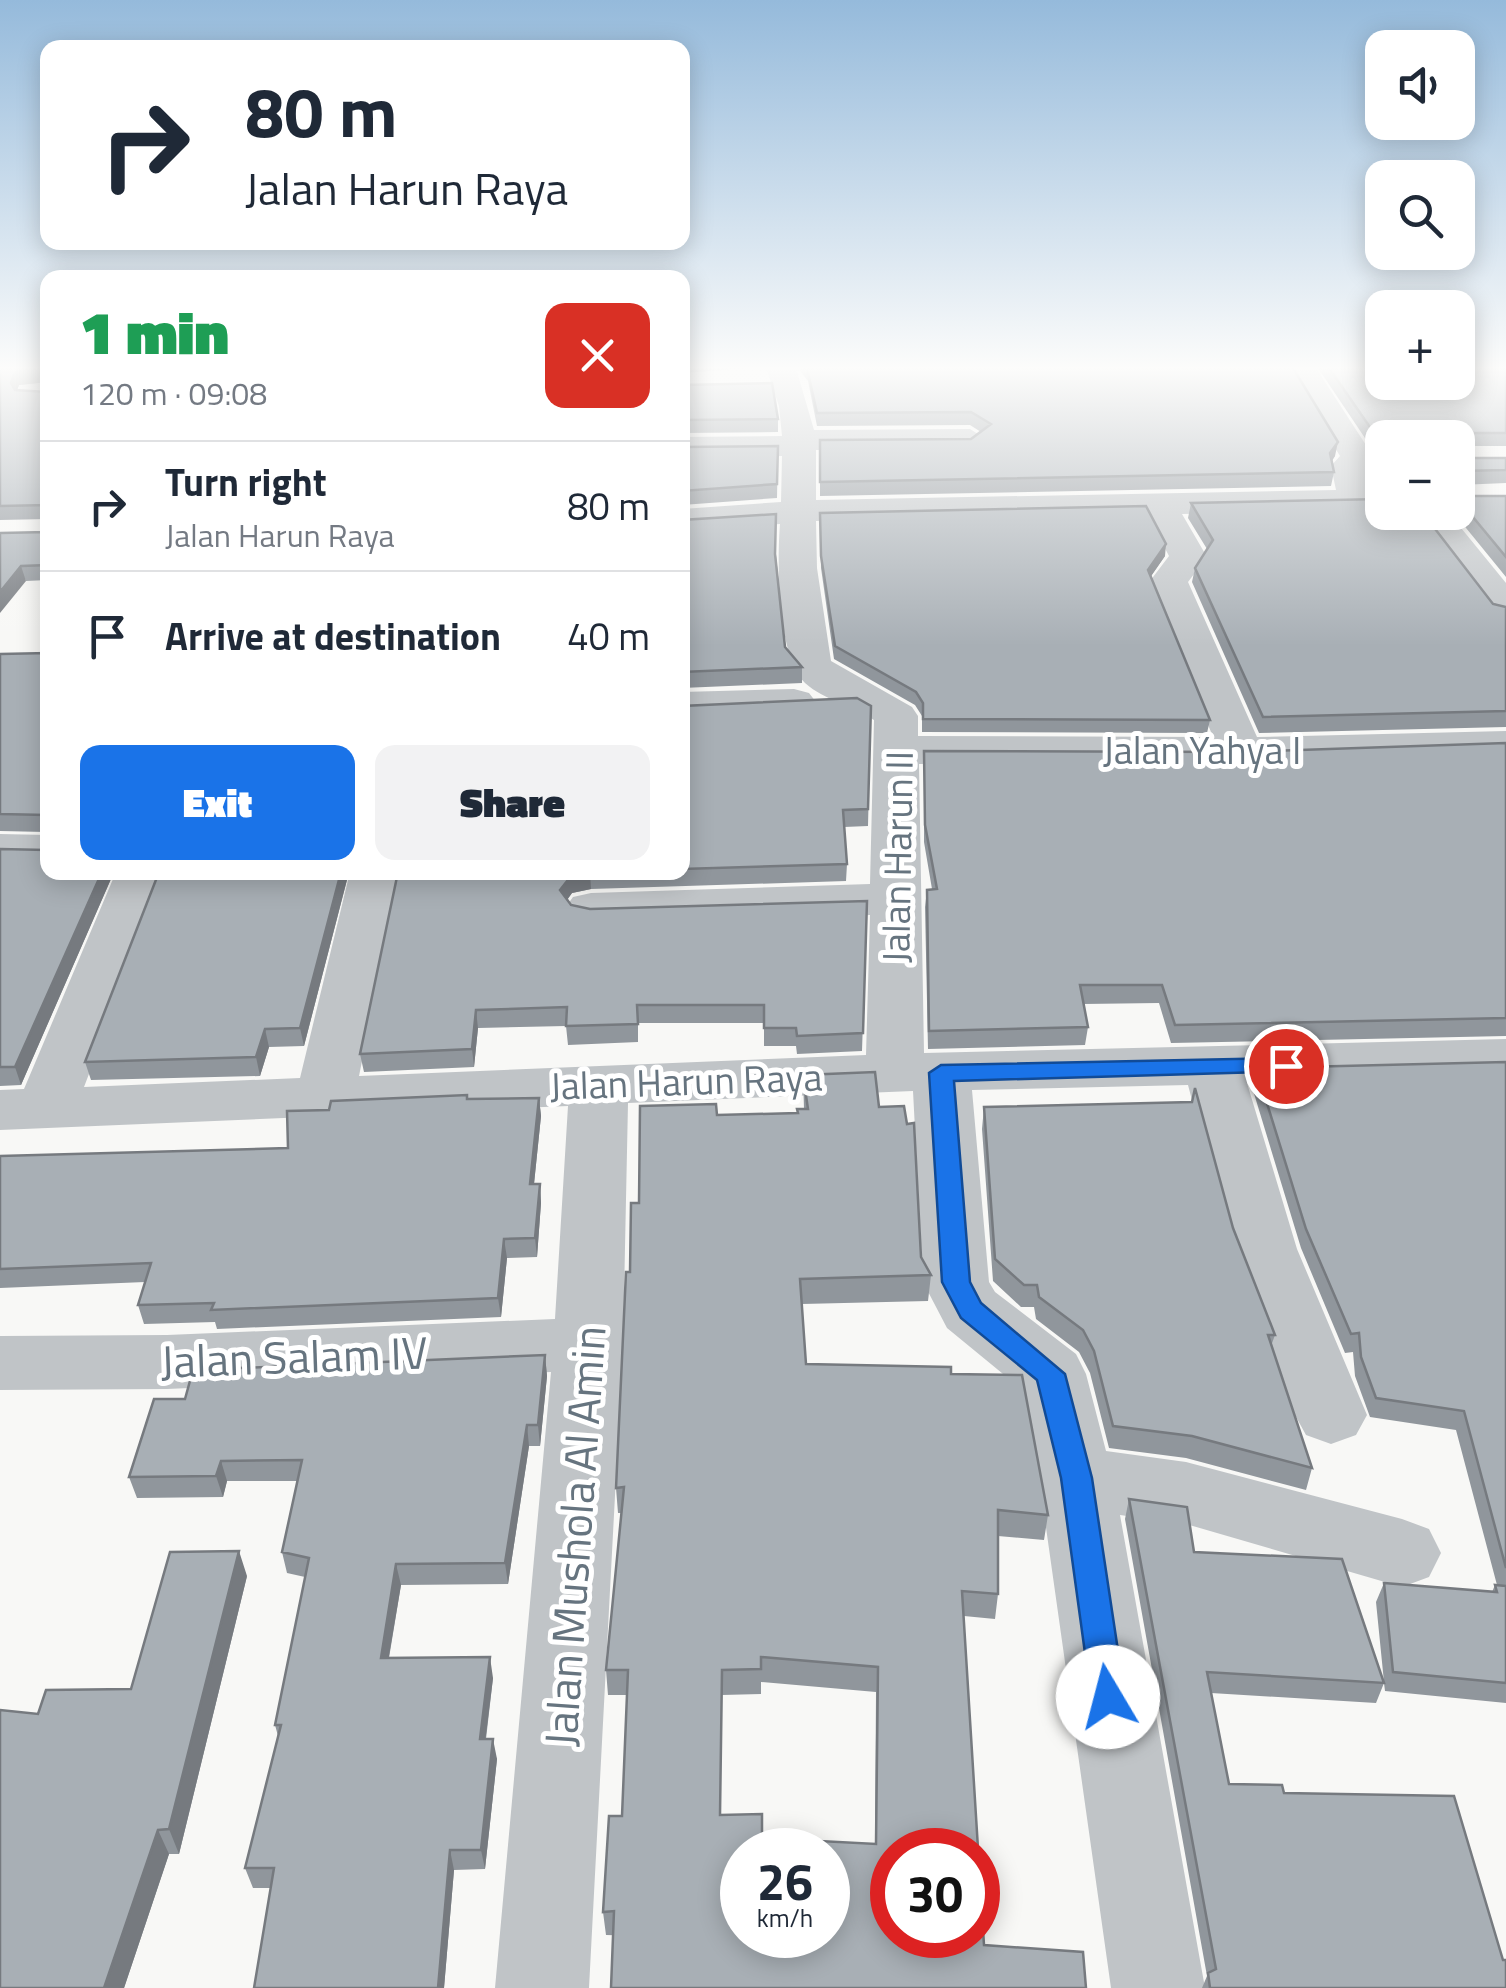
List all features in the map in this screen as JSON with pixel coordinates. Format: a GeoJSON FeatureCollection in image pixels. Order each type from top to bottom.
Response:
{"type":"FeatureCollection","features":[{"type":"Feature","properties":{"kind":"street"},"geometry":{"type":"LineString","coordinates":[[798,461],[802,510]]}},
{"type":"Feature","properties":{"kind":"street"},"geometry":{"type":"LineString","coordinates":[[1364,461],[1348,466],[1365,494]]}},
{"type":"Feature","properties":{"kind":"street"},"geometry":{"type":"LineString","coordinates":[[690,519],[802,510],[1365,500]]}},
{"type":"Feature","properties":{"kind":"street"},"geometry":{"type":"LineString","coordinates":[[1158,502],[1188,558],[1170,581],[1241,751]]}},
{"type":"Feature","properties":{"kind":"street","name":"Jalan Harun II"},"geometry":{"type":"LineString","coordinates":[[802,510],[797,536],[810,662],[824,676],[896,716],[896,899],[918,1073],[956,1282],[971,1310],[1050,1374],[1076,1478],[1158,1988]]}},
{"type":"Feature","properties":{"kind":"street"},"geometry":{"type":"LineString","coordinates":[[1443,530],[1506,609]]}},
{"type":"Feature","properties":{"kind":"street"},"geometry":{"type":"LineString","coordinates":[[690,705],[866,697]]}},
{"type":"Feature","properties":{"kind":"street","name":"Jalan Yahya I"},"geometry":{"type":"LineString","coordinates":[[899,750],[1241,751],[1506,744]]}},
{"type":"Feature","properties":{"kind":"street"},"geometry":{"type":"LineString","coordinates":[[0,849],[40,850]]}},
{"type":"Feature","properties":{"kind":"street"},"geometry":{"type":"LineString","coordinates":[[23,1109],[137,880]]}},
{"type":"Feature","properties":{"kind":"street"},"geometry":{"type":"LineString","coordinates":[[326,1094],[373,880]]}},
{"type":"Feature","properties":{"kind":"street"},"geometry":{"type":"LineString","coordinates":[[591,908],[896,899]]}},
{"type":"Feature","properties":{"kind":"street","name":"Jalan Harun Raya"},"geometry":{"type":"LineString","coordinates":[[23,1109],[918,1073],[1506,1058]]}},
{"type":"Feature","properties":{"kind":"street"},"geometry":{"type":"LineString","coordinates":[[1213,1068],[1264,1249],[1331,1415]]}},
{"type":"Feature","properties":{"kind":"street","name":"Jalan Mushola Al Amin"},"geometry":{"type":"LineString","coordinates":[[542,1988],[588,1344],[600,1084]]}},
{"type":"Feature","properties":{"kind":"street","name":"Jalan Salam IV"},"geometry":{"type":"LineString","coordinates":[[0,1364],[168,1362],[588,1344]]}},
{"type":"Feature","properties":{"kind":"street"},"geometry":{"type":"LineString","coordinates":[[1076,1478],[1186,1493],[1402,1553]]}},
{"type":"Feature","properties":{"kind":"building"},"geometry":{"type":"Polygon","coordinates":[[[0,461],[40,461],[40,505],[0,506],[0,461]]]}},
{"type":"Feature","properties":{"kind":"building"},"geometry":{"type":"Polygon","coordinates":[[[690,461],[778,461],[777,484],[690,490],[690,461]]]}},
{"type":"Feature","properties":{"kind":"building"},"geometry":{"type":"Polygon","coordinates":[[[820,461],[1332,461],[1334,472],[820,482],[820,461]]]}},
{"type":"Feature","properties":{"kind":"building"},"geometry":{"type":"Polygon","coordinates":[[[1475,461],[1506,461],[1506,470],[1475,471],[1475,461]]]}},
{"type":"Feature","properties":{"kind":"building"},"geometry":{"type":"Polygon","coordinates":[[[1475,496],[1506,496],[1506,557],[1475,520],[1475,496]]]}},
{"type":"Feature","properties":{"kind":"building"},"geometry":{"type":"Polygon","coordinates":[[[1365,499],[1365,530],[1436,530],[1493,604],[1506,607],[1506,711],[1263,717],[1195,568],[1213,540],[1191,503],[1365,499]]]}},
{"type":"Feature","properties":{"kind":"building"},"geometry":{"type":"Polygon","coordinates":[[[1146,506],[1166,544],[1148,570],[1210,720],[923,719],[923,703],[916,692],[835,646],[821,556],[820,513],[1146,506]]]}},
{"type":"Feature","properties":{"kind":"building"},"geometry":{"type":"Polygon","coordinates":[[[776,514],[775,554],[785,647],[802,667],[690,672],[690,519],[776,514]]]}},
{"type":"Feature","properties":{"kind":"building"},"geometry":{"type":"Polygon","coordinates":[[[40,532],[40,565],[21,566],[0,592],[0,533],[40,532]]]}},
{"type":"Feature","properties":{"kind":"building"},"geometry":{"type":"Polygon","coordinates":[[[40,653],[40,815],[0,814],[0,654],[40,653]]]}},
{"type":"Feature","properties":{"kind":"building"},"geometry":{"type":"Polygon","coordinates":[[[857,698],[871,706],[868,809],[843,810],[847,864],[690,869],[690,706],[857,698]]]}},
{"type":"Feature","properties":{"kind":"building"},"geometry":{"type":"Polygon","coordinates":[[[1506,743],[1506,1018],[1175,1025],[1162,985],[1080,985],[1088,1027],[929,1031],[927,890],[937,889],[925,825],[924,751],[1244,752],[1506,743]]]}},
{"type":"Feature","properties":{"kind":"building"},"geometry":{"type":"Polygon","coordinates":[[[0,849],[40,850],[40,880],[98,880],[15,1067],[0,1067],[0,849]]]}},
{"type":"Feature","properties":{"kind":"building"},"geometry":{"type":"Polygon","coordinates":[[[156,880],[339,880],[300,1028],[265,1029],[256,1057],[85,1062],[156,880]]]}},
{"type":"Feature","properties":{"kind":"building"},"geometry":{"type":"Polygon","coordinates":[[[396,880],[568,880],[560,890],[571,905],[590,909],[867,901],[863,1033],[797,1036],[796,1028],[764,1028],[764,1005],[637,1005],[638,1024],[566,1026],[567,1007],[476,1010],[472,1049],[360,1054],[396,880]]]}},
{"type":"Feature","properties":{"kind":"building"},"geometry":{"type":"Polygon","coordinates":[[[1506,1062],[1506,1568],[1464,1411],[1376,1398],[1361,1357],[1359,1333],[1351,1334],[1306,1229],[1256,1068],[1506,1062]]]}},
{"type":"Feature","properties":{"kind":"building"},"geometry":{"type":"Polygon","coordinates":[[[875,1072],[879,1107],[904,1106],[907,1124],[914,1123],[921,1257],[931,1275],[800,1279],[806,1364],[951,1367],[951,1374],[1022,1375],[1048,1515],[998,1510],[998,1594],[962,1591],[977,1828],[876,1828],[878,1667],[761,1657],[761,1669],[722,1670],[720,1815],[762,1814],[762,1828],[720,1828],[720,1958],[850,1958],[850,1843],[870,1844],[870,1958],[1000,1958],[1000,1946],[1083,1952],[1086,1988],[611,1988],[614,1911],[603,1912],[609,1816],[622,1816],[628,1670],[606,1670],[624,1487],[616,1488],[631,1203],[639,1203],[640,1106],[716,1104],[717,1115],[798,1113],[797,1109],[808,1109],[803,1075],[875,1072]]]}},
{"type":"Feature","properties":{"kind":"building"},"geometry":{"type":"Polygon","coordinates":[[[1195,1088],[1233,1228],[1275,1335],[1268,1335],[1312,1468],[1192,1436],[1113,1426],[1094,1351],[1083,1330],[1039,1297],[1037,1285],[1024,1285],[995,1259],[984,1107],[1192,1102],[1195,1088]]]}},
{"type":"Feature","properties":{"kind":"building"},"geometry":{"type":"Polygon","coordinates":[[[467,1095],[467,1099],[539,1098],[530,1184],[540,1184],[535,1238],[504,1239],[498,1298],[211,1310],[214,1303],[138,1305],[151,1263],[0,1269],[0,1156],[288,1148],[287,1111],[329,1110],[331,1101],[467,1095]]]}},
{"type":"Feature","properties":{"kind":"building"},"geometry":{"type":"Polygon","coordinates":[[[545,1355],[538,1425],[527,1425],[505,1563],[396,1564],[381,1658],[490,1657],[480,1739],[493,1739],[481,1850],[450,1850],[438,1988],[254,1988],[274,1868],[245,1868],[281,1725],[275,1725],[309,1558],[282,1552],[302,1460],[221,1461],[216,1476],[129,1477],[154,1399],[185,1399],[193,1370],[545,1355]]]}},
{"type":"Feature","properties":{"kind":"building"},"geometry":{"type":"Polygon","coordinates":[[[1129,1499],[1187,1507],[1194,1552],[1342,1559],[1384,1683],[1207,1672],[1229,1784],[1282,1785],[1284,1793],[1454,1796],[1506,1960],[1506,1988],[1210,1988],[1208,1973],[1216,1969],[1129,1499]]]}},
{"type":"Feature","properties":{"kind":"building"},"geometry":{"type":"Polygon","coordinates":[[[239,1551],[169,1829],[158,1830],[104,1988],[0,1988],[0,1710],[38,1714],[46,1690],[131,1689],[170,1552],[239,1551]]]}},
{"type":"Feature","properties":{"kind":"building"},"geometry":{"type":"Polygon","coordinates":[[[1384,1583],[1497,1592],[1495,1585],[1506,1586],[1506,1683],[1393,1672],[1384,1583]]]}},
{"type":"Feature","properties":{"kind":"route"},"geometry":{"type":"LineString","coordinates":[[1108,1697],[1076,1478],[1050,1374],[971,1310],[956,1282],[941,1073],[1286,1066]]}}]}
